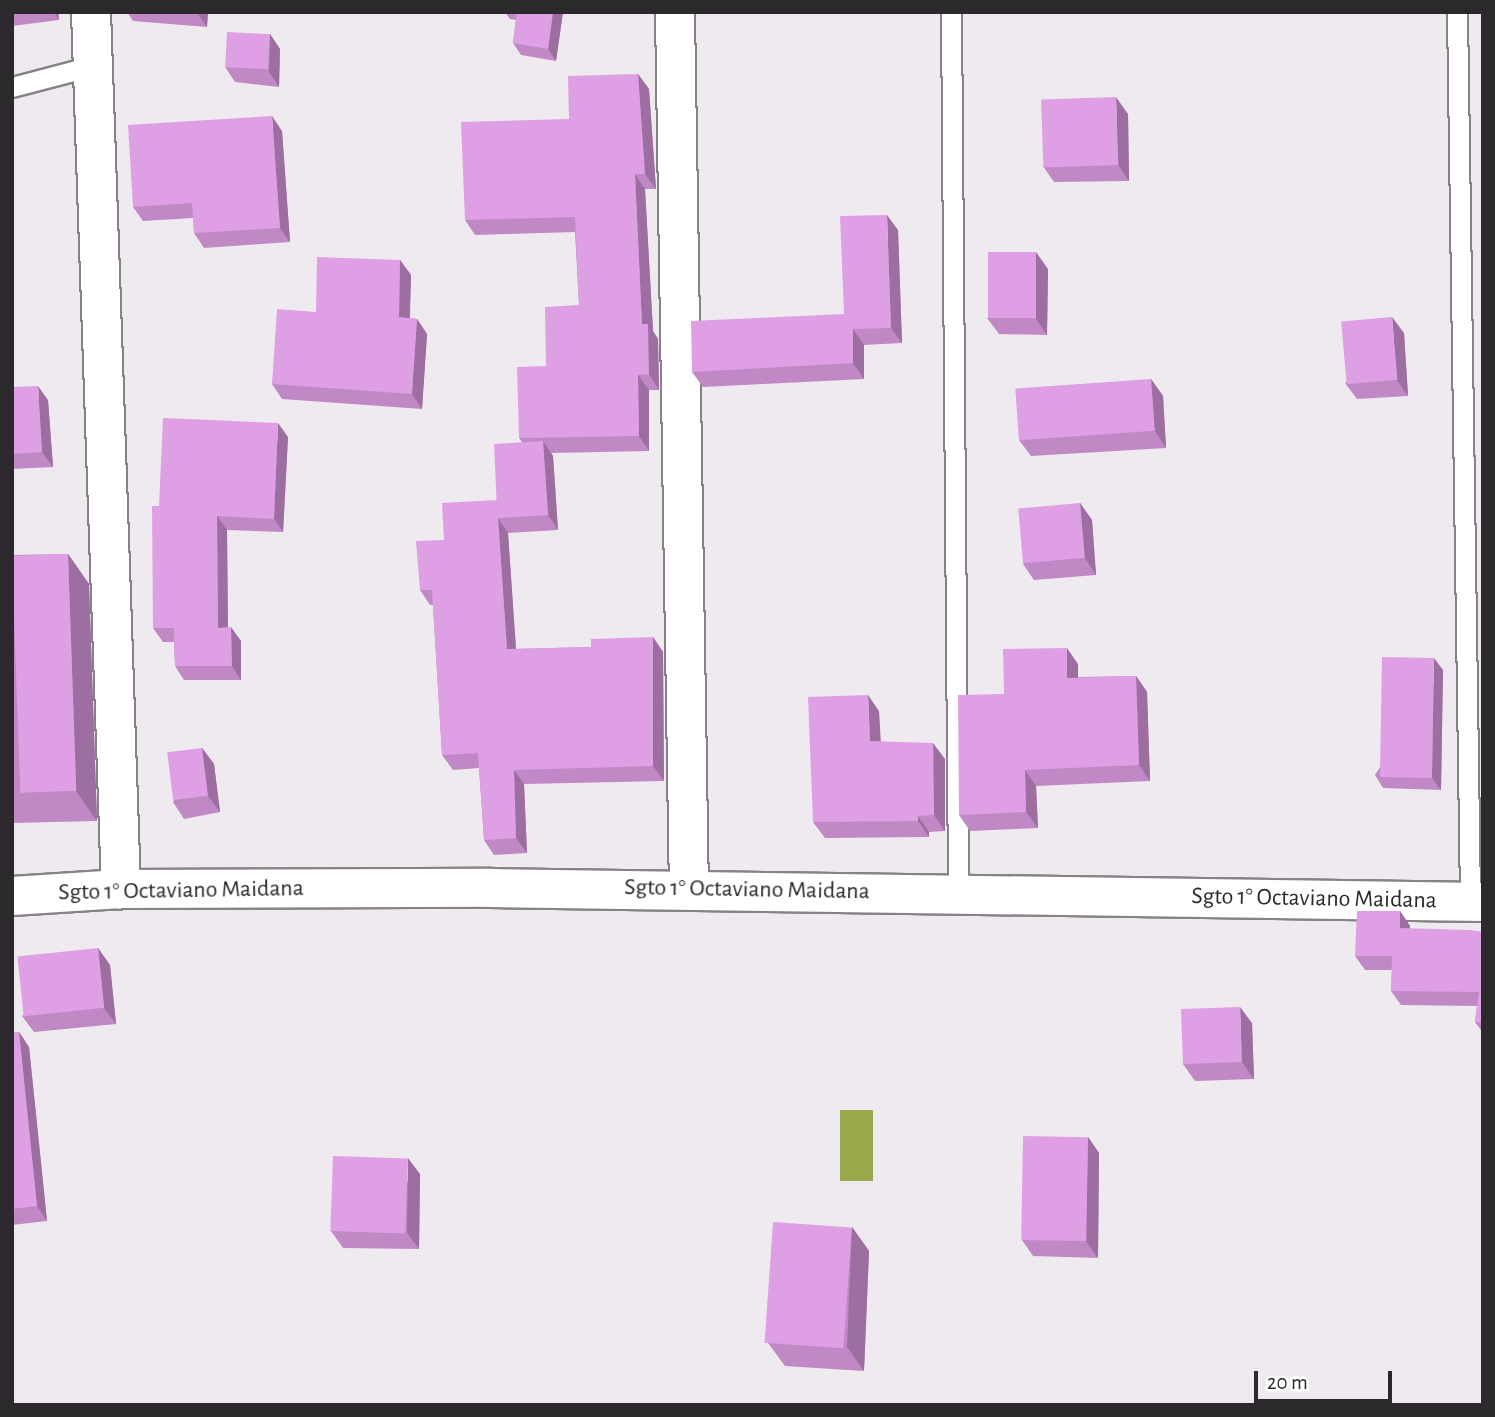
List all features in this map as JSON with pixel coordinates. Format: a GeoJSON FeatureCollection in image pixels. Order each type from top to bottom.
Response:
{"type":"FeatureCollection","features":[{"type":"Feature","properties":{"kind":"street"},"geometry":{"type":"LineString","coordinates":[[91,12],[121,889]]}},
{"type":"Feature","properties":{"kind":"street"},"geometry":{"type":"LineString","coordinates":[[675,12],[689,889]]}},
{"type":"Feature","properties":{"kind":"street","name":"Sgto 1° Octaviano Maidana"},"geometry":{"type":"LineString","coordinates":[[12,896],[121,889],[689,889],[1476,902]]}},
{"type":"Feature","properties":{"kind":"lane"},"geometry":{"type":"LineString","coordinates":[[951,12],[958,893]]}},
{"type":"Feature","properties":{"kind":"lane"},"geometry":{"type":"LineString","coordinates":[[1457,12],[1476,902]]}},
{"type":"Feature","properties":{"kind":"lane"},"geometry":{"type":"LineString","coordinates":[[12,88],[92,66]]}},
{"type":"Feature","properties":{"kind":"shaded area"},"geometry":{"type":"Polygon","coordinates":[[[840,1110],[873,1110],[873,1181],[840,1181],[840,1110]]]}},
{"type":"Feature","properties":{"kind":"building"},"geometry":{"type":"Polygon","coordinates":[[[517,12],[553,12],[548,49],[513,43],[517,12]]]}},
{"type":"Feature","properties":{"kind":"building"},"geometry":{"type":"Polygon","coordinates":[[[227,32],[270,34],[268,69],[225,67],[227,32]]]}},
{"type":"Feature","properties":{"kind":"building"},"geometry":{"type":"Polygon","coordinates":[[[638,74],[645,174],[635,174],[642,324],[648,324],[649,374],[638,375],[639,436],[519,438],[517,367],[546,366],[545,307],[579,305],[575,217],[465,220],[461,122],[569,119],[568,76],[638,74]]]}},
{"type":"Feature","properties":{"kind":"building"},"geometry":{"type":"Polygon","coordinates":[[[1116,97],[1118,165],[1043,168],[1041,100],[1116,97]]]}},
{"type":"Feature","properties":{"kind":"building"},"geometry":{"type":"Polygon","coordinates":[[[272,116],[280,228],[194,233],[192,203],[133,207],[128,125],[272,116]]]}},
{"type":"Feature","properties":{"kind":"building"},"geometry":{"type":"Polygon","coordinates":[[[887,215],[891,328],[853,329],[853,363],[692,372],[691,321],[844,314],[840,216],[887,215]]]}},
{"type":"Feature","properties":{"kind":"building"},"geometry":{"type":"Polygon","coordinates":[[[988,252],[1036,252],[1036,318],[988,318],[988,252]]]}},
{"type":"Feature","properties":{"kind":"building"},"geometry":{"type":"Polygon","coordinates":[[[317,257],[400,260],[399,317],[417,319],[412,394],[272,384],[277,309],[316,312],[317,257]]]}},
{"type":"Feature","properties":{"kind":"building"},"geometry":{"type":"Polygon","coordinates":[[[1392,317],[1397,380],[1347,384],[1341,321],[1392,317]]]}},
{"type":"Feature","properties":{"kind":"building"},"geometry":{"type":"Polygon","coordinates":[[[1151,379],[1155,431],[1019,440],[1015,388],[1151,379]]]}},
{"type":"Feature","properties":{"kind":"building"},"geometry":{"type":"Polygon","coordinates":[[[38,386],[42,452],[12,454],[12,387],[38,386]]]}},
{"type":"Feature","properties":{"kind":"building"},"geometry":{"type":"Polygon","coordinates":[[[163,418],[278,423],[274,519],[217,516],[218,628],[231,627],[232,666],[175,666],[174,628],[153,628],[152,506],[159,506],[163,418]]]}},
{"type":"Feature","properties":{"kind":"building"},"geometry":{"type":"Polygon","coordinates":[[[543,441],[548,515],[498,518],[507,649],[591,647],[591,639],[653,637],[653,766],[514,770],[516,838],[484,840],[478,753],[442,755],[432,590],[420,590],[416,541],[444,540],[442,503],[497,500],[494,444],[543,441]]]}},
{"type":"Feature","properties":{"kind":"building"},"geometry":{"type":"Polygon","coordinates":[[[1080,503],[1085,558],[1023,563],[1018,508],[1080,503]]]}},
{"type":"Feature","properties":{"kind":"building"},"geometry":{"type":"Polygon","coordinates":[[[68,554],[76,791],[20,793],[12,556],[68,554]]]}},
{"type":"Feature","properties":{"kind":"building"},"geometry":{"type":"Polygon","coordinates":[[[1067,648],[1067,678],[1136,676],[1139,765],[1025,770],[1026,812],[959,815],[958,695],[1004,694],[1003,649],[1067,648]]]}},
{"type":"Feature","properties":{"kind":"building"},"geometry":{"type":"Polygon","coordinates":[[[1382,657],[1434,658],[1432,778],[1380,777],[1382,657]]]}},
{"type":"Feature","properties":{"kind":"building"},"geometry":{"type":"Polygon","coordinates":[[[868,695],[870,741],[933,743],[934,815],[918,816],[918,821],[813,822],[808,697],[868,695]]]}},
{"type":"Feature","properties":{"kind":"building"},"geometry":{"type":"Polygon","coordinates":[[[202,748],[208,796],[173,800],[167,752],[202,748]]]}},
{"type":"Feature","properties":{"kind":"building"},"geometry":{"type":"Polygon","coordinates":[[[1357,911],[1400,911],[1400,928],[1483,932],[1483,1023],[1475,1022],[1479,992],[1391,991],[1392,956],[1355,956],[1357,911]]]}},
{"type":"Feature","properties":{"kind":"building"},"geometry":{"type":"Polygon","coordinates":[[[98,948],[104,1008],[24,1016],[17,956],[98,948]]]}},
{"type":"Feature","properties":{"kind":"building"},"geometry":{"type":"Polygon","coordinates":[[[1240,1007],[1242,1062],[1183,1064],[1181,1009],[1240,1007]]]}},
{"type":"Feature","properties":{"kind":"building"},"geometry":{"type":"Polygon","coordinates":[[[19,1032],[37,1206],[12,1209],[12,1033],[19,1032]]]}},
{"type":"Feature","properties":{"kind":"building"},"geometry":{"type":"Polygon","coordinates":[[[1023,1136],[1088,1137],[1086,1241],[1021,1240],[1023,1136]]]}},
{"type":"Feature","properties":{"kind":"building"},"geometry":{"type":"Polygon","coordinates":[[[333,1156],[408,1159],[405,1234],[330,1231],[333,1156]]]}},
{"type":"Feature","properties":{"kind":"building"},"geometry":{"type":"Polygon","coordinates":[[[773,1222],[852,1228],[843,1348],[765,1343],[773,1222]]]}}]}
